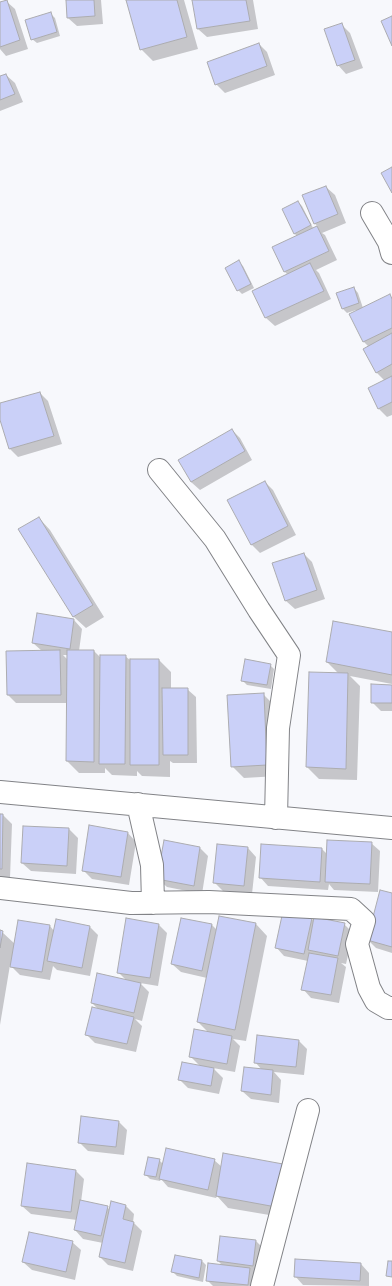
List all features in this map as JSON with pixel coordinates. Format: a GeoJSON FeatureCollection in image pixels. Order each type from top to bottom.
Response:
{"type":"FeatureCollection","features":[{"type":"Feature","properties":{"kind":"street"},"geometry":{"type":"LineString","coordinates":[[372,213],[389,242],[392,253]]}},
{"type":"Feature","properties":{"kind":"street"},"geometry":{"type":"LineString","coordinates":[[159,470],[215,539],[289,655],[278,728],[276,818]]}},
{"type":"Feature","properties":{"kind":"street"},"geometry":{"type":"LineString","coordinates":[[0,792],[392,828]]}},
{"type":"Feature","properties":{"kind":"street"},"geometry":{"type":"LineString","coordinates":[[138,804],[152,865],[153,903]]}},
{"type":"Feature","properties":{"kind":"street"},"geometry":{"type":"LineString","coordinates":[[0,888],[131,903],[209,902],[351,909],[364,921],[357,944],[370,988],[376,1001],[388,1008],[392,1008]]}},
{"type":"Feature","properties":{"kind":"street"},"geometry":{"type":"LineString","coordinates":[[262,1286],[308,1110]]}},
{"type":"Feature","properties":{"kind":"building"},"geometry":{"type":"Polygon","coordinates":[[[7,0],[20,40],[0,47],[0,2],[7,0]]]}},
{"type":"Feature","properties":{"kind":"building"},"geometry":{"type":"Polygon","coordinates":[[[66,0],[94,0],[95,16],[67,18],[66,0]]]}},
{"type":"Feature","properties":{"kind":"building"},"geometry":{"type":"Polygon","coordinates":[[[126,0],[177,0],[187,37],[140,50],[126,0]]]}},
{"type":"Feature","properties":{"kind":"building"},"geometry":{"type":"Polygon","coordinates":[[[192,0],[246,0],[250,21],[197,29],[192,0]]]}},
{"type":"Feature","properties":{"kind":"building"},"geometry":{"type":"Polygon","coordinates":[[[51,12],[57,32],[31,40],[25,20],[51,12]]]}},
{"type":"Feature","properties":{"kind":"building"},"geometry":{"type":"Polygon","coordinates":[[[392,16],[392,46],[381,21],[392,16]]]}},
{"type":"Feature","properties":{"kind":"building"},"geometry":{"type":"Polygon","coordinates":[[[342,23],[355,60],[337,66],[324,29],[342,23]]]}},
{"type":"Feature","properties":{"kind":"building"},"geometry":{"type":"Polygon","coordinates":[[[259,43],[267,66],[215,85],[207,62],[259,43]]]}},
{"type":"Feature","properties":{"kind":"building"},"geometry":{"type":"Polygon","coordinates":[[[6,74],[15,94],[0,100],[0,76],[6,74]]]}},
{"type":"Feature","properties":{"kind":"building"},"geometry":{"type":"Polygon","coordinates":[[[392,167],[392,193],[381,173],[392,167]]]}},
{"type":"Feature","properties":{"kind":"building"},"geometry":{"type":"Polygon","coordinates":[[[326,186],[338,214],[314,224],[302,195],[326,186]]]}},
{"type":"Feature","properties":{"kind":"building"},"geometry":{"type":"Polygon","coordinates":[[[298,201],[311,225],[294,234],[282,209],[298,201]]]}},
{"type":"Feature","properties":{"kind":"building"},"geometry":{"type":"Polygon","coordinates":[[[317,226],[329,251],[284,272],[272,247],[317,226]]]}},
{"type":"Feature","properties":{"kind":"building"},"geometry":{"type":"Polygon","coordinates":[[[239,260],[251,284],[237,291],[225,268],[239,260]]]}},
{"type":"Feature","properties":{"kind":"building"},"geometry":{"type":"Polygon","coordinates":[[[310,263],[324,291],[265,318],[252,291],[310,263]]]}},
{"type":"Feature","properties":{"kind":"building"},"geometry":{"type":"Polygon","coordinates":[[[354,287],[359,303],[342,309],[336,293],[354,287]]]}},
{"type":"Feature","properties":{"kind":"building"},"geometry":{"type":"Polygon","coordinates":[[[390,294],[392,299],[392,328],[363,342],[349,314],[390,294]]]}},
{"type":"Feature","properties":{"kind":"building"},"geometry":{"type":"Polygon","coordinates":[[[392,333],[392,364],[376,373],[363,349],[392,333]]]}},
{"type":"Feature","properties":{"kind":"building"},"geometry":{"type":"Polygon","coordinates":[[[392,376],[392,402],[378,409],[368,388],[392,376]]]}},
{"type":"Feature","properties":{"kind":"building"},"geometry":{"type":"Polygon","coordinates":[[[40,392],[54,436],[9,449],[0,420],[0,403],[40,392]]]}},
{"type":"Feature","properties":{"kind":"building"},"geometry":{"type":"Polygon","coordinates":[[[232,429],[245,451],[191,482],[178,460],[232,429]]]}},
{"type":"Feature","properties":{"kind":"building"},"geometry":{"type":"Polygon","coordinates":[[[265,481],[288,526],[251,545],[227,500],[265,481]]]}},
{"type":"Feature","properties":{"kind":"building"},"geometry":{"type":"Polygon","coordinates":[[[39,517],[93,605],[73,617],[18,529],[39,517]]]}},
{"type":"Feature","properties":{"kind":"building"},"geometry":{"type":"Polygon","coordinates":[[[304,553],[317,590],[285,601],[272,563],[304,553]]]}},
{"type":"Feature","properties":{"kind":"building"},"geometry":{"type":"Polygon","coordinates":[[[37,613],[74,619],[70,649],[32,643],[37,613]]]}},
{"type":"Feature","properties":{"kind":"building"},"geometry":{"type":"Polygon","coordinates":[[[333,621],[392,632],[392,675],[326,662],[333,621]]]}},
{"type":"Feature","properties":{"kind":"building"},"geometry":{"type":"Polygon","coordinates":[[[60,650],[61,695],[7,695],[6,651],[60,650]]]}},
{"type":"Feature","properties":{"kind":"building"},"geometry":{"type":"Polygon","coordinates":[[[67,650],[94,650],[94,762],[66,761],[67,650]]]}},
{"type":"Feature","properties":{"kind":"building"},"geometry":{"type":"Polygon","coordinates":[[[100,655],[126,655],[125,764],[99,764],[100,655]]]}},
{"type":"Feature","properties":{"kind":"building"},"geometry":{"type":"Polygon","coordinates":[[[130,659],[159,659],[159,765],[130,765],[130,659]]]}},
{"type":"Feature","properties":{"kind":"building"},"geometry":{"type":"Polygon","coordinates":[[[245,659],[271,664],[267,685],[241,681],[245,659]]]}},
{"type":"Feature","properties":{"kind":"building"},"geometry":{"type":"Polygon","coordinates":[[[309,672],[348,673],[346,769],[306,767],[309,672]]]}},
{"type":"Feature","properties":{"kind":"building"},"geometry":{"type":"Polygon","coordinates":[[[371,684],[392,685],[392,703],[371,703],[371,684]]]}},
{"type":"Feature","properties":{"kind":"building"},"geometry":{"type":"Polygon","coordinates":[[[162,688],[188,688],[188,755],[163,755],[162,688]]]}},
{"type":"Feature","properties":{"kind":"building"},"geometry":{"type":"Polygon","coordinates":[[[264,693],[267,765],[231,767],[227,695],[264,693]]]}},
{"type":"Feature","properties":{"kind":"building"},"geometry":{"type":"Polygon","coordinates":[[[0,814],[3,814],[2,869],[0,869],[0,814]]]}},
{"type":"Feature","properties":{"kind":"building"},"geometry":{"type":"Polygon","coordinates":[[[89,825],[128,832],[121,877],[82,871],[89,825]]]}},
{"type":"Feature","properties":{"kind":"building"},"geometry":{"type":"Polygon","coordinates":[[[23,826],[69,828],[67,866],[21,863],[23,826]]]}},
{"type":"Feature","properties":{"kind":"building"},"geometry":{"type":"Polygon","coordinates":[[[164,840],[200,847],[194,886],[157,879],[164,840]]]}},
{"type":"Feature","properties":{"kind":"building"},"geometry":{"type":"Polygon","coordinates":[[[327,840],[372,842],[370,884],[325,882],[327,840]]]}},
{"type":"Feature","properties":{"kind":"building"},"geometry":{"type":"Polygon","coordinates":[[[217,844],[248,847],[244,886],[213,883],[217,844]]]}},
{"type":"Feature","properties":{"kind":"building"},"geometry":{"type":"Polygon","coordinates":[[[261,844],[322,848],[320,882],[259,878],[261,844]]]}},
{"type":"Feature","properties":{"kind":"building"},"geometry":{"type":"Polygon","coordinates":[[[380,890],[392,893],[392,947],[367,940],[380,890]]]}},
{"type":"Feature","properties":{"kind":"building"},"geometry":{"type":"Polygon","coordinates":[[[283,911],[312,918],[304,954],[275,948],[283,911]]]}},
{"type":"Feature","properties":{"kind":"building"},"geometry":{"type":"Polygon","coordinates":[[[219,916],[256,923],[235,1030],[197,1022],[219,916]]]}},
{"type":"Feature","properties":{"kind":"building"},"geometry":{"type":"Polygon","coordinates":[[[314,917],[345,923],[338,956],[308,950],[314,917]]]}},
{"type":"Feature","properties":{"kind":"building"},"geometry":{"type":"Polygon","coordinates":[[[126,918],[159,924],[150,978],[117,973],[126,918]]]}},
{"type":"Feature","properties":{"kind":"building"},"geometry":{"type":"Polygon","coordinates":[[[181,918],[212,924],[202,971],[171,964],[181,918]]]}},
{"type":"Feature","properties":{"kind":"building"},"geometry":{"type":"Polygon","coordinates":[[[56,919],[90,926],[82,968],[47,961],[56,919]]]}},
{"type":"Feature","properties":{"kind":"building"},"geometry":{"type":"Polygon","coordinates":[[[18,920],[50,925],[42,972],[10,967],[18,920]]]}},
{"type":"Feature","properties":{"kind":"building"},"geometry":{"type":"Polygon","coordinates":[[[0,930],[3,931],[0,948],[0,930]]]}},
{"type":"Feature","properties":{"kind":"building"},"geometry":{"type":"Polygon","coordinates":[[[309,953],[338,958],[331,995],[301,990],[309,953]]]}},
{"type":"Feature","properties":{"kind":"building"},"geometry":{"type":"Polygon","coordinates":[[[97,973],[141,983],[134,1013],[91,1003],[97,973]]]}},
{"type":"Feature","properties":{"kind":"building"},"geometry":{"type":"Polygon","coordinates":[[[92,1007],[134,1017],[127,1044],[85,1035],[92,1007]]]}},
{"type":"Feature","properties":{"kind":"building"},"geometry":{"type":"Polygon","coordinates":[[[194,1029],[232,1036],[227,1064],[189,1057],[194,1029]]]}},
{"type":"Feature","properties":{"kind":"building"},"geometry":{"type":"Polygon","coordinates":[[[257,1035],[299,1040],[296,1067],[254,1063],[257,1035]]]}},
{"type":"Feature","properties":{"kind":"building"},"geometry":{"type":"Polygon","coordinates":[[[182,1062],[214,1068],[211,1086],[178,1080],[182,1062]]]}},
{"type":"Feature","properties":{"kind":"building"},"geometry":{"type":"Polygon","coordinates":[[[244,1067],[273,1070],[271,1095],[241,1091],[244,1067]]]}},
{"type":"Feature","properties":{"kind":"building"},"geometry":{"type":"Polygon","coordinates":[[[81,1116],[119,1121],[116,1147],[78,1143],[81,1116]]]}},
{"type":"Feature","properties":{"kind":"building"},"geometry":{"type":"Polygon","coordinates":[[[166,1148],[215,1159],[208,1190],[159,1179],[166,1148]]]}},
{"type":"Feature","properties":{"kind":"building"},"geometry":{"type":"Polygon","coordinates":[[[223,1153],[283,1164],[276,1207],[216,1196],[223,1153]]]}},
{"type":"Feature","properties":{"kind":"building"},"geometry":{"type":"Polygon","coordinates":[[[148,1157],[160,1159],[156,1177],[144,1175],[148,1157]]]}},
{"type":"Feature","properties":{"kind":"building"},"geometry":{"type":"Polygon","coordinates":[[[27,1163],[76,1170],[71,1212],[21,1206],[27,1163]]]}},
{"type":"Feature","properties":{"kind":"building"},"geometry":{"type":"Polygon","coordinates":[[[80,1200],[108,1206],[101,1236],[74,1230],[80,1200]]]}},
{"type":"Feature","properties":{"kind":"building"},"geometry":{"type":"Polygon","coordinates":[[[111,1201],[126,1205],[123,1219],[134,1222],[125,1263],[99,1257],[111,1201]]]}},
{"type":"Feature","properties":{"kind":"building"},"geometry":{"type":"Polygon","coordinates":[[[29,1232],[73,1241],[66,1272],[22,1262],[29,1232]]]}},
{"type":"Feature","properties":{"kind":"building"},"geometry":{"type":"Polygon","coordinates":[[[220,1236],[256,1240],[253,1266],[217,1261],[220,1236]]]}},
{"type":"Feature","properties":{"kind":"building"},"geometry":{"type":"Polygon","coordinates":[[[175,1255],[202,1260],[199,1278],[171,1272],[175,1255]]]}},
{"type":"Feature","properties":{"kind":"building"},"geometry":{"type":"Polygon","coordinates":[[[295,1259],[361,1263],[360,1281],[294,1277],[295,1259]]]}},
{"type":"Feature","properties":{"kind":"building"},"geometry":{"type":"Polygon","coordinates":[[[388,1261],[392,1261],[392,1277],[386,1276],[388,1261]]]}},
{"type":"Feature","properties":{"kind":"building"},"geometry":{"type":"Polygon","coordinates":[[[208,1263],[250,1268],[248,1285],[206,1281],[208,1263]]]}}]}
